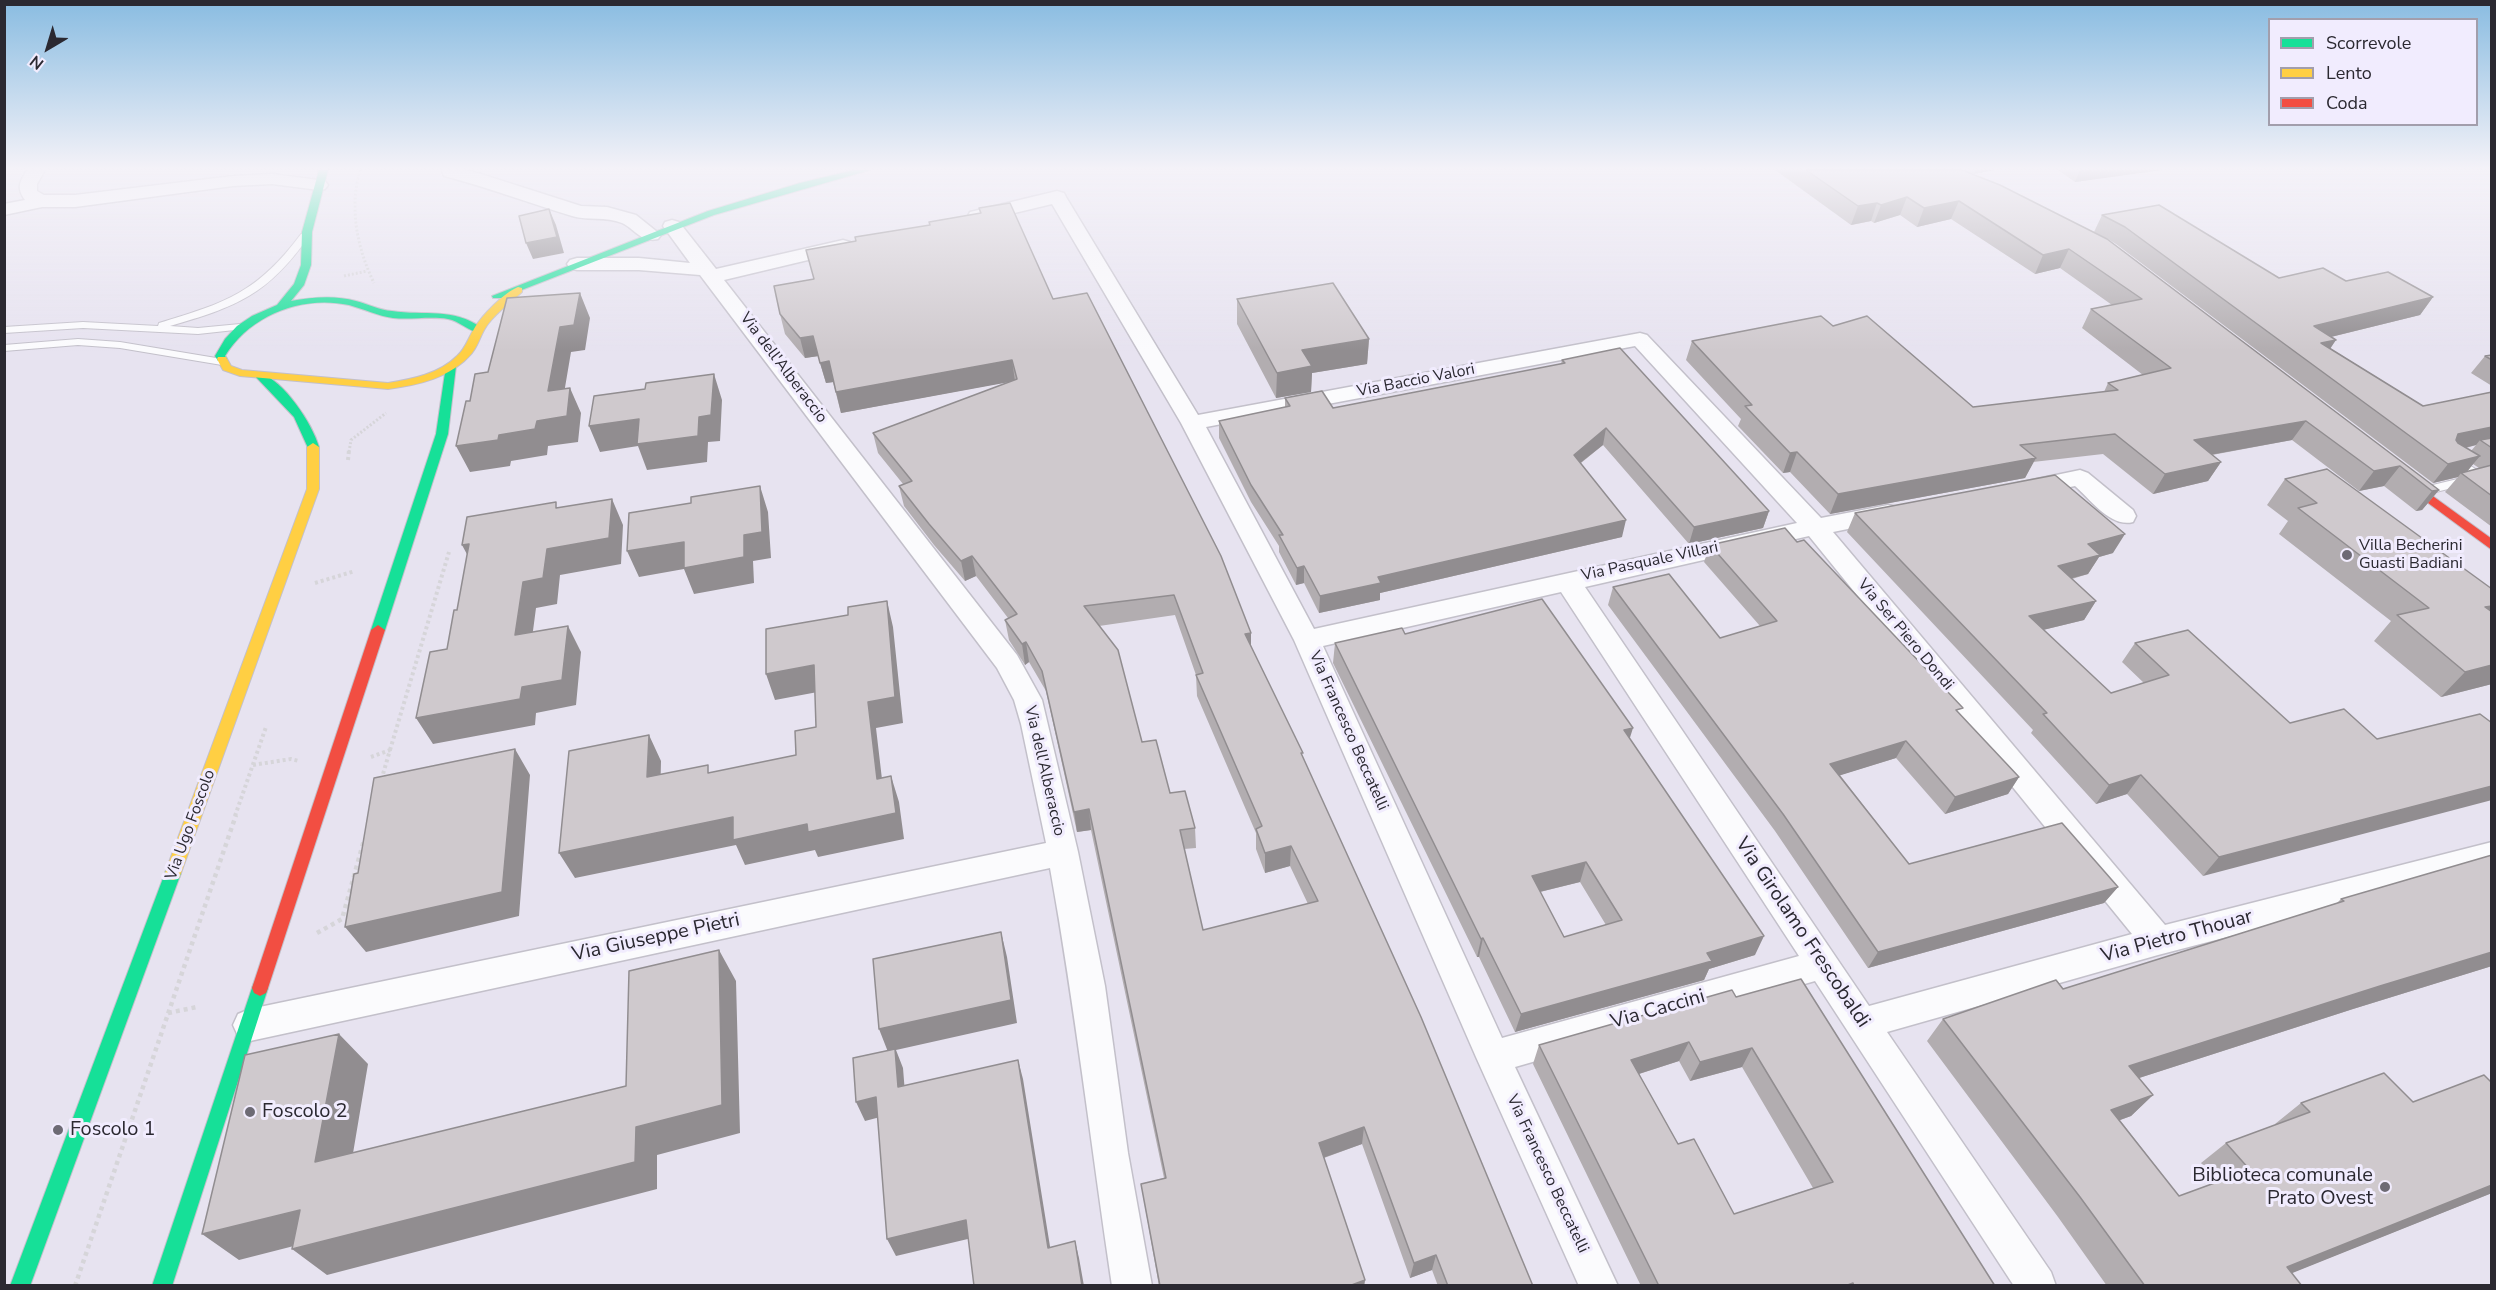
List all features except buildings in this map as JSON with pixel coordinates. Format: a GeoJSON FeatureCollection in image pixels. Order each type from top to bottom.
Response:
{"type":"FeatureCollection","features":[{"type":"Feature","properties":{"kind":"street","name":"Via Ugo Foscolo"},"geometry":{"type":"LineString","coordinates":[[487,299],[518,290],[662,230]]}},
{"type":"Feature","properties":{"kind":"street","name":"Via dell'Alberaccio"},"geometry":{"type":"LineString","coordinates":[[662,230],[710,273],[1013,672],[1028,700],[1063,852],[1088,986],[1110,1153],[1132,1286]]}},
{"type":"Feature","properties":{"kind":"street","name":"Via Francesco Beccatelli"},"geometry":{"type":"LineString","coordinates":[[1077,230],[1192,423],[1307,640],[1493,1057],[1599,1286]]}},
{"type":"Feature","properties":{"kind":"street"},"geometry":{"type":"LineString","coordinates":[[280,308],[299,285],[306,265],[307,232]]}},
{"type":"Feature","properties":{"kind":"street","name":"Via Ugo Foscolo"},"geometry":{"type":"LineString","coordinates":[[577,264],[639,264],[710,273],[862,242]]}},
{"type":"Feature","properties":{"kind":"street"},"geometry":{"type":"LineString","coordinates":[[330,287],[343,301]]}},
{"type":"Feature","properties":{"kind":"street","name":"Via Ugo Foscolo"},"geometry":{"type":"LineString","coordinates":[[222,362],[232,371],[260,376],[388,386],[412,382],[451,366],[474,344],[478,330],[518,290]]}},
{"type":"Feature","properties":{"kind":"street"},"geometry":{"type":"LineString","coordinates":[[222,362],[220,356],[225,343],[240,327],[280,308],[312,302],[343,301],[394,315],[435,314],[459,318],[478,330]]}},
{"type":"Feature","properties":{"kind":"street"},"geometry":{"type":"LineString","coordinates":[[435,314],[466,305]]}},
{"type":"Feature","properties":{"kind":"street","name":"Via Baccio Valori"},"geometry":{"type":"LineString","coordinates":[[1192,423],[1640,339]]}},
{"type":"Feature","properties":{"kind":"street","name":"Via Ser Piero Dondi"},"geometry":{"type":"LineString","coordinates":[[1640,339],[1815,526],[2158,941]]}},
{"type":"Feature","properties":{"kind":"street"},"geometry":{"type":"LineString","coordinates":[[162,1286],[442,434],[441,406],[451,366]]}},
{"type":"Feature","properties":{"kind":"street","name":"Via Ugo Foscolo"},"geometry":{"type":"LineString","coordinates":[[20,1286],[313,489],[315,450],[306,425],[298,410],[287,398],[260,376]]}},
{"type":"Feature","properties":{"kind":"street","name":"Via Ugo Foscolo"},"geometry":{"type":"LineString","coordinates":[[388,386],[413,398]]}},
{"type":"Feature","properties":{"kind":"street"},"geometry":{"type":"LineString","coordinates":[[2382,463],[2492,546]]}},
{"type":"Feature","properties":{"kind":"street"},"geometry":{"type":"LineString","coordinates":[[1999,493],[2080,478],[2124,516]]}},
{"type":"Feature","properties":{"kind":"street","name":"Via Pasquale Villari"},"geometry":{"type":"LineString","coordinates":[[1307,640],[1815,526],[1907,510]]}},
{"type":"Feature","properties":{"kind":"street","name":"Via Girolamo Frescobaldi"},"geometry":{"type":"LineString","coordinates":[[1567,581],[2037,1286]]}},
{"type":"Feature","properties":{"kind":"street","name":"Via Giuseppe Pietri"},"geometry":{"type":"LineString","coordinates":[[249,1025],[1063,852]]}},
{"type":"Feature","properties":{"kind":"street","name":"Via Pietro Thouar"},"geometry":{"type":"LineString","coordinates":[[1863,1023],[2158,941],[2492,855]]}},
{"type":"Feature","properties":{"kind":"street","name":"Via Caccini"},"geometry":{"type":"LineString","coordinates":[[1493,1057],[1824,964]]}},
{"type":"Feature","properties":{"kind":"lane"},"geometry":{"type":"LineString","coordinates":[[153,327],[226,304],[262,286],[283,267],[307,232]]}},
{"type":"Feature","properties":{"kind":"lane"},"geometry":{"type":"LineString","coordinates":[[4,330],[83,325],[198,331],[240,327]]}},
{"type":"Feature","properties":{"kind":"lane"},"geometry":{"type":"LineString","coordinates":[[4,348],[96,343],[130,346],[222,362]]}},
{"type":"Feature","properties":{"kind":"lane"},"geometry":{"type":"LineString","coordinates":[[2420,492],[2480,477],[2449,457],[2468,452]]}},
{"type":"Feature","properties":{"kind":"path"},"geometry":{"type":"LineString","coordinates":[[358,230],[367,271],[378,290]]}},
{"type":"Feature","properties":{"kind":"path"},"geometry":{"type":"LineString","coordinates":[[348,469],[351,440],[377,419],[413,398]]}},
{"type":"Feature","properties":{"kind":"path"},"geometry":{"type":"LineString","coordinates":[[380,784],[449,552]]}},
{"type":"Feature","properties":{"kind":"path"},"geometry":{"type":"LineString","coordinates":[[315,583],[355,571]]}},
{"type":"Feature","properties":{"kind":"path"},"geometry":{"type":"LineString","coordinates":[[311,593],[318,572]]}},
{"type":"Feature","properties":{"kind":"path"},"geometry":{"type":"LineString","coordinates":[[75,1286],[268,722]]}},
{"type":"Feature","properties":{"kind":"path"},"geometry":{"type":"LineString","coordinates":[[253,765],[291,759],[319,767],[353,764],[390,750]]}},
{"type":"Feature","properties":{"kind":"path"},"geometry":{"type":"LineString","coordinates":[[309,938],[342,919],[367,829]]}},
{"type":"Feature","properties":{"kind":"path"},"geometry":{"type":"LineString","coordinates":[[168,1013],[197,1007]]}},
{"type":"Feature","properties":{"kind":"traffic: fast"},"geometry":{"type":"LineString","coordinates":[[280,308],[299,285],[306,265],[307,230]]}},
{"type":"Feature","properties":{"kind":"traffic: fast"},"geometry":{"type":"LineString","coordinates":[[497,296],[667,230]]}},
{"type":"Feature","properties":{"kind":"traffic: fast"},"geometry":{"type":"LineString","coordinates":[[222,359],[220,356],[229,341],[255,318],[271,310],[306,301],[342,301],[395,315],[449,316],[468,323],[478,330]]}},
{"type":"Feature","properties":{"kind":"traffic: fast"},"geometry":{"type":"LineString","coordinates":[[378,630],[442,434],[451,366]]}},
{"type":"Feature","properties":{"kind":"traffic: fast"},"geometry":{"type":"LineString","coordinates":[[260,376],[293,407],[305,425],[313,447]]}},
{"type":"Feature","properties":{"kind":"traffic: fast"},"geometry":{"type":"LineString","coordinates":[[20,1286],[173,873]]}},
{"type":"Feature","properties":{"kind":"traffic: fast"},"geometry":{"type":"LineString","coordinates":[[162,1286],[260,988]]}},
{"type":"Feature","properties":{"kind":"traffic: slow"},"geometry":{"type":"LineString","coordinates":[[222,359],[227,368],[240,373],[388,386],[410,382],[442,372],[461,359],[485,321],[518,290]]}},
{"type":"Feature","properties":{"kind":"traffic: slow"},"geometry":{"type":"LineString","coordinates":[[173,873],[313,489],[313,447]]}},
{"type":"Feature","properties":{"kind":"traffic: jam"},"geometry":{"type":"LineString","coordinates":[[2394,472],[2492,546]]}},
{"type":"Feature","properties":{"kind":"traffic: jam"},"geometry":{"type":"LineString","coordinates":[[260,988],[378,630]]}},
{"type":"Feature","properties":{"kind":"place","name":"Villa Becherini Guasti Badiani"},"geometry":{"type":"Point","coordinates":[2347,555]}},
{"type":"Feature","properties":{"kind":"place","name":"Foscolo 2"},"geometry":{"type":"Point","coordinates":[250,1112]}},
{"type":"Feature","properties":{"kind":"place","name":"Foscolo 1"},"geometry":{"type":"Point","coordinates":[58,1130]}},
{"type":"Feature","properties":{"kind":"place","name":"Biblioteca comunale Prato Ovest"},"geometry":{"type":"Point","coordinates":[2385,1187]}}]}
